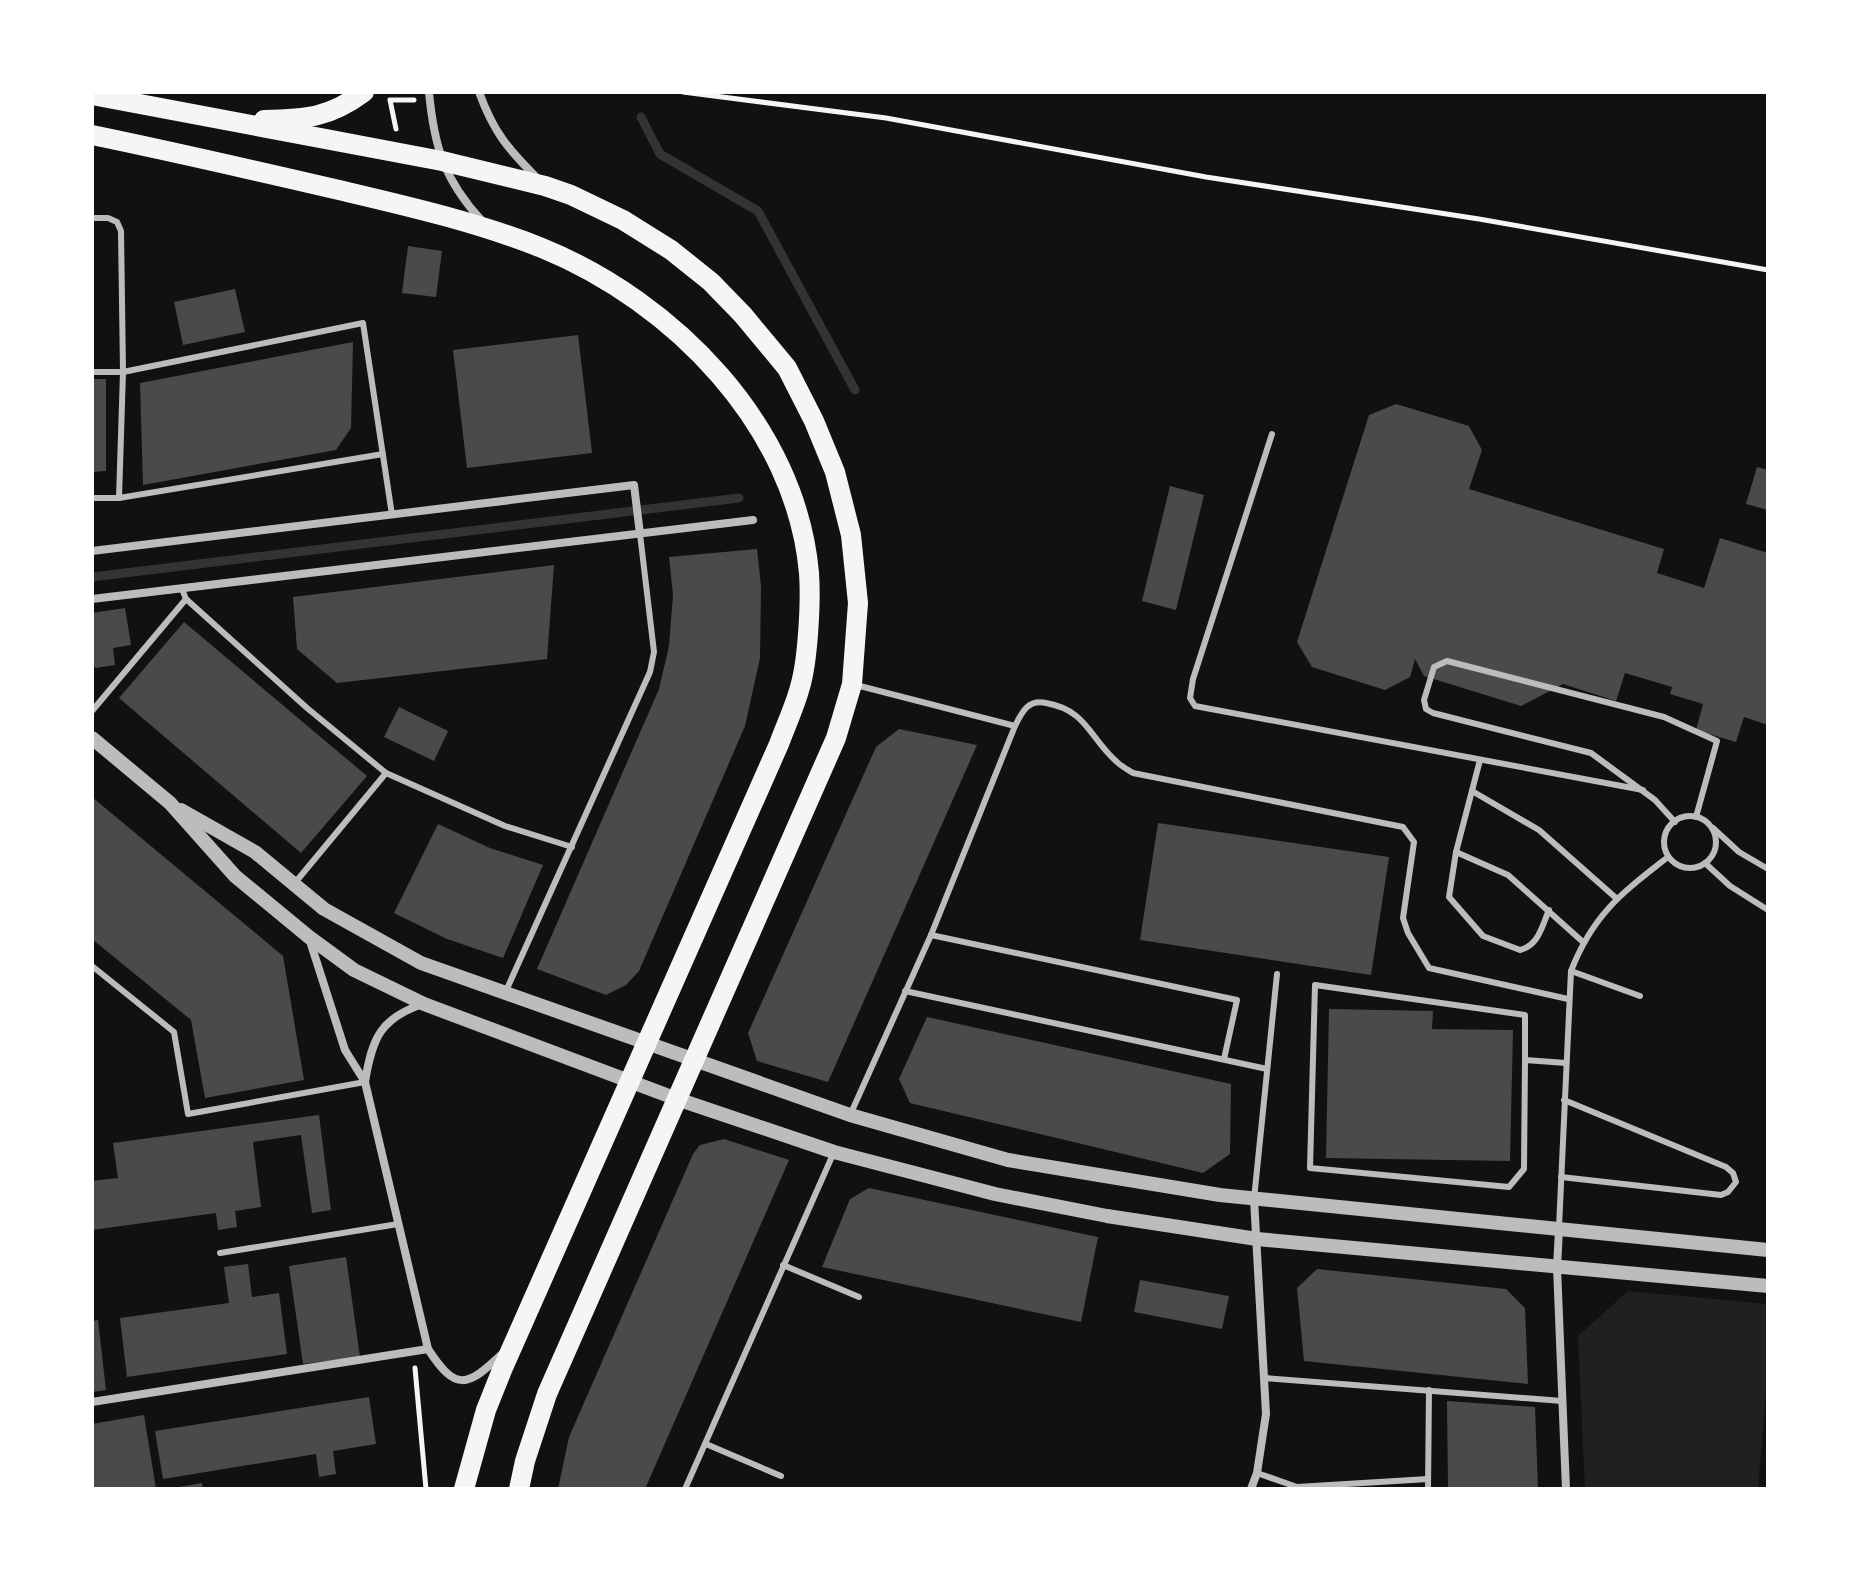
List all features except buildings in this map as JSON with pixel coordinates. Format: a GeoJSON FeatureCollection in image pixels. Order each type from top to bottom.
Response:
{"type":"FeatureCollection","features":[{"type":"Feature","properties":{"kind":"main road"},"geometry":{"type":"LineString","coordinates":[[220,120],[306,119],[328,114],[364,92]]}},
{"type":"Feature","properties":{"kind":"main road"},"geometry":{"type":"LineString","coordinates":[[92,95],[442,161],[545,186],[623,220],[671,250],[711,282],[743,315],[787,368],[835,472],[851,535],[858,603],[852,684],[836,738],[547,1394],[519,1489]]}},
{"type":"Feature","properties":{"kind":"main road"},"geometry":{"type":"LineString","coordinates":[[92,135],[381,200],[489,229],[544,249],[591,272],[635,299],[705,359],[731,390],[774,452],[797,514],[809,573],[801,685],[779,744],[513,1345],[486,1410],[464,1489]]}},
{"type":"Feature","properties":{"kind":"street"},"geometry":{"type":"LineString","coordinates":[[429,92],[431,116],[442,161],[461,195],[489,229]]}},
{"type":"Feature","properties":{"kind":"street"},"geometry":{"type":"LineString","coordinates":[[479,92],[490,121],[505,145],[545,186]]}},
{"type":"Feature","properties":{"kind":"street"},"geometry":{"type":"LineString","coordinates":[[92,551],[634,485],[640,534]]}},
{"type":"Feature","properties":{"kind":"street"},"geometry":{"type":"LineString","coordinates":[[92,599],[753,520]]}},
{"type":"Feature","properties":{"kind":"street"},"geometry":{"type":"LineString","coordinates":[[92,738],[170,803],[235,876],[354,970],[424,1004],[677,1099],[834,1152],[995,1194],[1107,1216],[1257,1239],[1768,1286]]}},
{"type":"Feature","properties":{"kind":"street"},"geometry":{"type":"LineString","coordinates":[[170,803],[255,852],[324,909],[421,963],[850,1115],[1008,1160],[1254,1199],[1768,1250]]}},
{"type":"Feature","properties":{"kind":"street"},"geometry":{"type":"LineString","coordinates":[[309,937],[345,1050],[365,1082],[428,1349],[448,1376],[464,1381],[478,1376],[513,1345]]}},
{"type":"Feature","properties":{"kind":"street"},"geometry":{"type":"LineString","coordinates":[[365,1082],[369,1060],[384,1025],[402,1011],[424,1004]]}},
{"type":"Feature","properties":{"kind":"street"},"geometry":{"type":"LineString","coordinates":[[1251,1489],[1257,1473],[1266,1414],[1254,1199]]}},
{"type":"Feature","properties":{"kind":"street"},"geometry":{"type":"LineString","coordinates":[[1559,1230],[1557,1267],[1566,1489]]}},
{"type":"Feature","properties":{"kind":"street"},"geometry":{"type":"LineString","coordinates":[[92,1402],[428,1349]]}},
{"type":"Feature","properties":{"kind":"lane"},"geometry":{"type":"LineString","coordinates":[[92,218],[108,218],[117,222],[121,231],[123,372],[119,498]]}},
{"type":"Feature","properties":{"kind":"lane"},"geometry":{"type":"LineString","coordinates":[[92,372],[123,372],[363,323],[392,515]]}},
{"type":"Feature","properties":{"kind":"lane"},"geometry":{"type":"LineString","coordinates":[[1272,434],[1193,679],[1190,698],[1195,706],[1643,790]]}},
{"type":"Feature","properties":{"kind":"lane"},"geometry":{"type":"LineString","coordinates":[[92,498],[119,498],[383,454]]}},
{"type":"Feature","properties":{"kind":"lane"},"geometry":{"type":"LineString","coordinates":[[505,993],[650,672],[654,652],[640,534]]}},
{"type":"Feature","properties":{"kind":"lane"},"geometry":{"type":"LineString","coordinates":[[182,589],[186,599],[307,708],[386,773],[505,826],[572,847]]}},
{"type":"Feature","properties":{"kind":"lane"},"geometry":{"type":"LineString","coordinates":[[92,711],[186,599]]}},
{"type":"Feature","properties":{"kind":"lane"},"geometry":{"type":"LineString","coordinates":[[1675,822],[1643,790],[1591,753],[1426,709],[1424,700],[1434,667],[1447,661],[1649,713],[1717,741],[1696,817]]}},
{"type":"Feature","properties":{"kind":"lane"},"geometry":{"type":"LineString","coordinates":[[852,684],[1015,726]]}},
{"type":"Feature","properties":{"kind":"lane"},"geometry":{"type":"LineString","coordinates":[[850,1115],[931,935],[1015,726],[1025,707],[1038,701],[1061,705],[1078,716],[1116,761],[1133,773],[1403,827],[1414,842],[1403,918],[1429,968],[1568,999]]}},
{"type":"Feature","properties":{"kind":"lane"},"geometry":{"type":"LineString","coordinates":[[1480,760],[1456,852],[1449,897],[1483,936],[1525,950],[1536,941],[1549,910]]}},
{"type":"Feature","properties":{"kind":"lane"},"geometry":{"type":"LineString","coordinates":[[294,884],[386,773]]}},
{"type":"Feature","properties":{"kind":"lane"},"geometry":{"type":"LineString","coordinates":[[1472,791],[1539,830],[1616,898]]}},
{"type":"Feature","properties":{"kind":"lane"},"geometry":{"type":"LineString","coordinates":[[1710,826],[1716,841],[1711,857],[1705,863],[1698,867],[1682,867],[1668,857],[1664,840],[1666,831],[1687,816],[1696,817],[1710,826],[1739,852],[1768,869]]}},
{"type":"Feature","properties":{"kind":"lane"},"geometry":{"type":"LineString","coordinates":[[1456,852],[1508,875],[1583,942]]}},
{"type":"Feature","properties":{"kind":"lane"},"geometry":{"type":"LineString","coordinates":[[1559,1230],[1571,971],[1583,942],[1616,898],[1668,857]]}},
{"type":"Feature","properties":{"kind":"lane"},"geometry":{"type":"LineString","coordinates":[[1705,863],[1730,886],[1768,910]]}},
{"type":"Feature","properties":{"kind":"lane"},"geometry":{"type":"LineString","coordinates":[[931,935],[1237,1000],[1224,1059]]}},
{"type":"Feature","properties":{"kind":"lane"},"geometry":{"type":"LineString","coordinates":[[92,966],[95,973],[174,1032],[188,1114],[365,1082]]}},
{"type":"Feature","properties":{"kind":"lane"},"geometry":{"type":"LineString","coordinates":[[1571,971],[1640,996]]}},
{"type":"Feature","properties":{"kind":"lane"},"geometry":{"type":"LineString","coordinates":[[1254,1199],[1277,974]]}},
{"type":"Feature","properties":{"kind":"lane"},"geometry":{"type":"LineString","coordinates":[[1315,985],[1525,1015],[1525,1060],[1524,1169],[1509,1187],[1310,1168],[1315,985]]}},
{"type":"Feature","properties":{"kind":"lane"},"geometry":{"type":"LineString","coordinates":[[905,991],[1267,1069]]}},
{"type":"Feature","properties":{"kind":"lane"},"geometry":{"type":"LineString","coordinates":[[1525,1060],[1566,1063]]}},
{"type":"Feature","properties":{"kind":"lane"},"geometry":{"type":"LineString","coordinates":[[1561,1177],[1721,1195],[1736,1182],[1733,1173],[1726,1167],[1564,1100]]}},
{"type":"Feature","properties":{"kind":"lane"},"geometry":{"type":"LineString","coordinates":[[685,1489],[834,1152]]}},
{"type":"Feature","properties":{"kind":"lane"},"geometry":{"type":"LineString","coordinates":[[220,1253],[398,1224]]}},
{"type":"Feature","properties":{"kind":"lane"},"geometry":{"type":"LineString","coordinates":[[783,1265],[859,1297]]}},
{"type":"Feature","properties":{"kind":"lane"},"geometry":{"type":"LineString","coordinates":[[1264,1378],[1562,1401]]}},
{"type":"Feature","properties":{"kind":"lane"},"geometry":{"type":"LineString","coordinates":[[1428,1489],[1429,1390]]}},
{"type":"Feature","properties":{"kind":"lane"},"geometry":{"type":"LineString","coordinates":[[706,1444],[781,1476]]}},
{"type":"Feature","properties":{"kind":"lane"},"geometry":{"type":"LineString","coordinates":[[1257,1473],[1296,1488],[1428,1479]]}},
{"type":"Feature","properties":{"kind":"path"},"geometry":{"type":"LineString","coordinates":[[683,92],[886,118],[1206,177],[1479,219],[1768,270]]}},
{"type":"Feature","properties":{"kind":"path"},"geometry":{"type":"LineString","coordinates":[[396,132],[390,100],[415,100]]}},
{"type":"Feature","properties":{"kind":"path"},"geometry":{"type":"LineString","coordinates":[[414,1351],[426,1489]]}},
{"type":"Feature","properties":{"kind":"shaded area"},"geometry":{"type":"Polygon","coordinates":[[[1628,1291],[1768,1304],[1768,1368],[1758,1489],[1585,1489],[1578,1336],[1628,1291]]]}},
{"type":"Feature","properties":{"kind":"waterway"},"geometry":{"type":"LineString","coordinates":[[641,117],[660,154],[758,211],[855,390]]}},
{"type":"Feature","properties":{"kind":"waterway"},"geometry":{"type":"LineString","coordinates":[[92,577],[739,498]]}}]}
